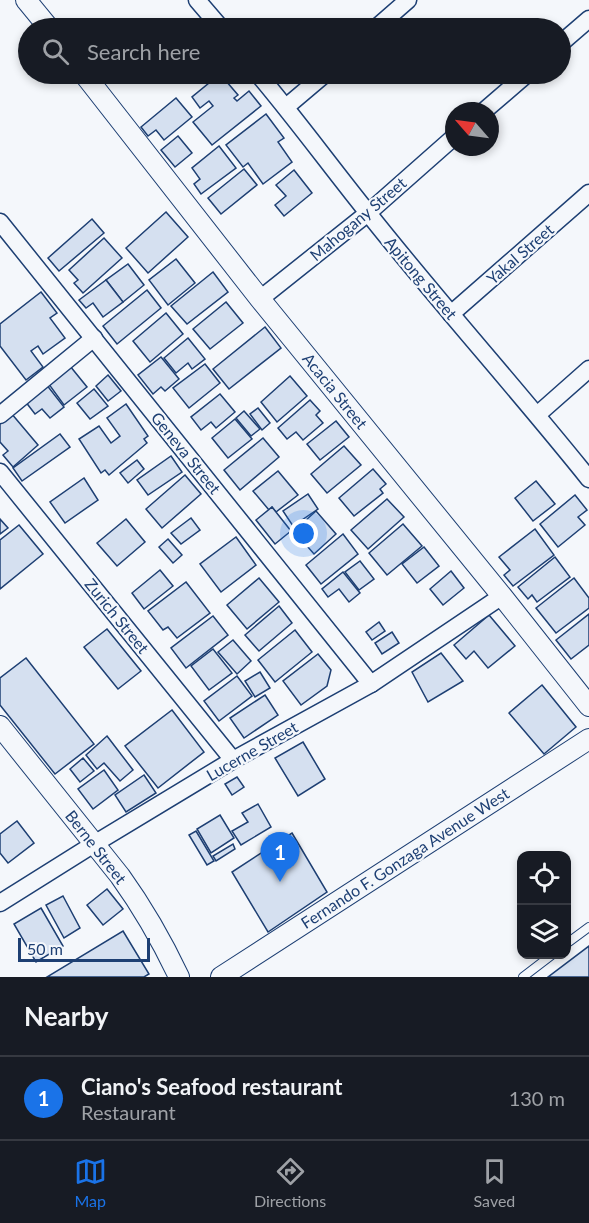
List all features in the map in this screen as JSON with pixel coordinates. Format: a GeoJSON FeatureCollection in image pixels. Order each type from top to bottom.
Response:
{"type":"FeatureCollection","features":[{"type":"Feature","properties":{"kind":"street"},"geometry":{"type":"LineString","coordinates":[[26,0],[41,18]]}},
{"type":"Feature","properties":{"kind":"street"},"geometry":{"type":"LineString","coordinates":[[387,18],[408,0]]}},
{"type":"Feature","properties":{"kind":"street"},"geometry":{"type":"LineString","coordinates":[[203,2],[214,18]]}},
{"type":"Feature","properties":{"kind":"street"},"geometry":{"type":"LineString","coordinates":[[571,35],[589,19]]}},
{"type":"Feature","properties":{"kind":"street","name":"Acacia Street"},"geometry":{"type":"LineString","coordinates":[[92,84],[260,299],[589,706]]}},
{"type":"Feature","properties":{"kind":"street","name":"Apitong Street"},"geometry":{"type":"LineString","coordinates":[[266,84],[368,213],[589,479]]}},
{"type":"Feature","properties":{"kind":"street"},"geometry":{"type":"LineString","coordinates":[[286,107],[313,84]]}},
{"type":"Feature","properties":{"kind":"street"},"geometry":{"type":"LineString","coordinates":[[494,102],[515,84]]}},
{"type":"Feature","properties":{"kind":"street","name":"Mahogany Street"},"geometry":{"type":"LineString","coordinates":[[260,299],[368,213],[445,145]]}},
{"type":"Feature","properties":{"kind":"street","name":"Yakal Street"},"geometry":{"type":"LineString","coordinates":[[451,314],[589,193]]}},
{"type":"Feature","properties":{"kind":"street","name":"Geneva Street"},"geometry":{"type":"LineString","coordinates":[[0,222],[371,684]]}},
{"type":"Feature","properties":{"kind":"street"},"geometry":{"type":"LineString","coordinates":[[0,416],[94,338]]}},
{"type":"Feature","properties":{"kind":"street"},"geometry":{"type":"LineString","coordinates":[[537,415],[589,369]]}},
{"type":"Feature","properties":{"kind":"street","name":"Zurich Street"},"geometry":{"type":"LineString","coordinates":[[0,472],[233,760]]}},
{"type":"Feature","properties":{"kind":"street","name":"Lucerne Street"},"geometry":{"type":"LineString","coordinates":[[0,903],[233,760],[371,684],[502,596]]}},
{"type":"Feature","properties":{"kind":"street","name":"Berne Street"},"geometry":{"type":"LineString","coordinates":[[0,726],[138,902],[179,977]]}},
{"type":"Feature","properties":{"kind":"street","name":"Fernando F. Gonzaga Avenue West"},"geometry":{"type":"LineString","coordinates":[[221,977],[589,739]]}},
{"type":"Feature","properties":{"kind":"lane"},"geometry":{"type":"LineString","coordinates":[[571,941],[589,927]]}},
{"type":"Feature","properties":{"kind":"lane"},"geometry":{"type":"LineString","coordinates":[[523,977],[546,959]]}},
{"type":"Feature","properties":{"kind":"building"},"geometry":{"type":"Polygon","coordinates":[[[208,84],[229,84],[238,95],[234,98],[237,101],[249,91],[261,106],[212,145],[193,122],[213,106],[209,101],[200,108],[192,97],[208,84]]]}},
{"type":"Feature","properties":{"kind":"building"},"geometry":{"type":"Polygon","coordinates":[[[176,98],[192,117],[164,140],[156,130],[148,136],[141,127],[176,98]]]}},
{"type":"Feature","properties":{"kind":"building"},"geometry":{"type":"Polygon","coordinates":[[[266,114],[284,138],[278,142],[292,162],[263,184],[248,163],[243,167],[226,145],[266,114]]]}},
{"type":"Feature","properties":{"kind":"building"},"geometry":{"type":"Polygon","coordinates":[[[178,136],[192,153],[175,167],[161,150],[178,136]]]}},
{"type":"Feature","properties":{"kind":"building"},"geometry":{"type":"Polygon","coordinates":[[[219,146],[236,168],[201,194],[194,184],[200,179],[192,168],[219,146]]]}},
{"type":"Feature","properties":{"kind":"building"},"geometry":{"type":"Polygon","coordinates":[[[244,169],[257,185],[221,214],[208,198],[244,169]]]}},
{"type":"Feature","properties":{"kind":"building"},"geometry":{"type":"Polygon","coordinates":[[[294,170],[312,193],[284,216],[275,205],[286,196],[276,185],[294,170]]]}},
{"type":"Feature","properties":{"kind":"building"},"geometry":{"type":"Polygon","coordinates":[[[166,212],[188,237],[148,273],[126,248],[166,212]]]}},
{"type":"Feature","properties":{"kind":"building"},"geometry":{"type":"Polygon","coordinates":[[[92,219],[104,233],[59,271],[48,258],[92,219]]]}},
{"type":"Feature","properties":{"kind":"building"},"geometry":{"type":"Polygon","coordinates":[[[104,238],[122,258],[83,293],[74,283],[78,280],[69,270],[104,238]]]}},
{"type":"Feature","properties":{"kind":"building"},"geometry":{"type":"Polygon","coordinates":[[[176,259],[195,283],[168,305],[149,280],[176,259]]]}},
{"type":"Feature","properties":{"kind":"building"},"geometry":{"type":"Polygon","coordinates":[[[128,264],[144,285],[123,302],[106,280],[128,264]]]}},
{"type":"Feature","properties":{"kind":"building"},"geometry":{"type":"Polygon","coordinates":[[[213,272],[228,292],[187,324],[171,306],[213,272]]]}},
{"type":"Feature","properties":{"kind":"building"},"geometry":{"type":"Polygon","coordinates":[[[106,280],[123,302],[103,317],[93,303],[86,308],[79,300],[106,280]]]}},
{"type":"Feature","properties":{"kind":"building"},"geometry":{"type":"Polygon","coordinates":[[[147,290],[161,308],[117,344],[103,326],[147,290]]]}},
{"type":"Feature","properties":{"kind":"building"},"geometry":{"type":"Polygon","coordinates":[[[41,292],[57,313],[50,318],[65,338],[43,354],[38,346],[31,351],[43,367],[26,380],[0,346],[0,324],[41,292]]]}},
{"type":"Feature","properties":{"kind":"building"},"geometry":{"type":"Polygon","coordinates":[[[226,302],[243,323],[210,349],[193,329],[226,302]]]}},
{"type":"Feature","properties":{"kind":"building"},"geometry":{"type":"Polygon","coordinates":[[[166,313],[183,334],[150,362],[133,341],[166,313]]]}},
{"type":"Feature","properties":{"kind":"building"},"geometry":{"type":"Polygon","coordinates":[[[265,327],[281,348],[229,389],[213,369],[265,327]]]}},
{"type":"Feature","properties":{"kind":"building"},"geometry":{"type":"Polygon","coordinates":[[[188,338],[205,359],[192,369],[188,363],[176,373],[164,358],[188,338]]]}},
{"type":"Feature","properties":{"kind":"building"},"geometry":{"type":"Polygon","coordinates":[[[161,357],[179,379],[165,391],[161,387],[153,394],[138,375],[161,357]]]}},
{"type":"Feature","properties":{"kind":"building"},"geometry":{"type":"Polygon","coordinates":[[[205,364],[220,383],[189,408],[173,388],[205,364]]]}},
{"type":"Feature","properties":{"kind":"building"},"geometry":{"type":"Polygon","coordinates":[[[70,366],[87,387],[64,405],[48,383],[70,366]]]}},
{"type":"Feature","properties":{"kind":"building"},"geometry":{"type":"Polygon","coordinates":[[[108,375],[121,391],[108,401],[96,386],[108,375]]]}},
{"type":"Feature","properties":{"kind":"building"},"geometry":{"type":"Polygon","coordinates":[[[290,376],[307,396],[277,422],[261,402],[290,376]]]}},
{"type":"Feature","properties":{"kind":"building"},"geometry":{"type":"Polygon","coordinates":[[[46,384],[64,407],[50,418],[42,409],[35,414],[25,401],[46,384]]]}},
{"type":"Feature","properties":{"kind":"building"},"geometry":{"type":"Polygon","coordinates":[[[94,389],[108,406],[90,419],[77,403],[94,389]]]}},
{"type":"Feature","properties":{"kind":"building"},"geometry":{"type":"Polygon","coordinates":[[[220,394],[235,412],[216,428],[211,422],[201,430],[191,417],[220,394]]]}},
{"type":"Feature","properties":{"kind":"building"},"geometry":{"type":"Polygon","coordinates":[[[310,400],[320,411],[316,415],[323,423],[303,440],[296,432],[287,439],[278,428],[310,400]]]}},
{"type":"Feature","properties":{"kind":"building"},"geometry":{"type":"Polygon","coordinates":[[[126,404],[148,436],[144,439],[147,443],[109,475],[105,470],[101,473],[79,439],[99,426],[111,443],[120,436],[107,418],[126,404]]]}},
{"type":"Feature","properties":{"kind":"building"},"geometry":{"type":"Polygon","coordinates":[[[258,408],[270,423],[262,430],[250,414],[258,408]]]}},
{"type":"Feature","properties":{"kind":"building"},"geometry":{"type":"Polygon","coordinates":[[[244,411],[260,429],[251,436],[236,418],[244,411]]]}},
{"type":"Feature","properties":{"kind":"building"},"geometry":{"type":"Polygon","coordinates":[[[11,413],[38,445],[13,467],[3,455],[8,451],[0,442],[0,422],[11,413]]]}},
{"type":"Feature","properties":{"kind":"building"},"geometry":{"type":"Polygon","coordinates":[[[235,419],[252,439],[228,458],[212,438],[235,419]]]}},
{"type":"Feature","properties":{"kind":"building"},"geometry":{"type":"Polygon","coordinates":[[[336,421],[349,437],[320,460],[307,444],[336,421]]]}},
{"type":"Feature","properties":{"kind":"building"},"geometry":{"type":"Polygon","coordinates":[[[60,434],[70,447],[22,481],[13,468],[60,434]]]}},
{"type":"Feature","properties":{"kind":"building"},"geometry":{"type":"Polygon","coordinates":[[[263,438],[279,457],[240,490],[224,470],[263,438]]]}},
{"type":"Feature","properties":{"kind":"building"},"geometry":{"type":"Polygon","coordinates":[[[344,446],[361,465],[327,493],[311,474],[344,446]]]}},
{"type":"Feature","properties":{"kind":"building"},"geometry":{"type":"Polygon","coordinates":[[[171,456],[182,472],[148,495],[137,480],[171,456]]]}},
{"type":"Feature","properties":{"kind":"building"},"geometry":{"type":"Polygon","coordinates":[[[137,460],[144,469],[128,483],[120,473],[137,460]]]}},
{"type":"Feature","properties":{"kind":"building"},"geometry":{"type":"Polygon","coordinates":[[[373,469],[386,484],[380,489],[383,493],[354,516],[339,498],[373,469]]]}},
{"type":"Feature","properties":{"kind":"building"},"geometry":{"type":"Polygon","coordinates":[[[278,471],[298,495],[276,512],[272,507],[269,510],[253,491],[278,471]]]}},
{"type":"Feature","properties":{"kind":"building"},"geometry":{"type":"Polygon","coordinates":[[[185,475],[201,494],[162,528],[146,509],[185,475]]]}},
{"type":"Feature","properties":{"kind":"building"},"geometry":{"type":"Polygon","coordinates":[[[84,478],[98,500],[65,523],[50,502],[84,478]]]}},
{"type":"Feature","properties":{"kind":"building"},"geometry":{"type":"Polygon","coordinates":[[[536,481],[555,504],[533,521],[515,498],[536,481]]]}},
{"type":"Feature","properties":{"kind":"building"},"geometry":{"type":"Polygon","coordinates":[[[308,494],[318,509],[293,526],[283,511],[308,494]]]}},
{"type":"Feature","properties":{"kind":"building"},"geometry":{"type":"Polygon","coordinates":[[[575,495],[587,510],[578,517],[585,525],[558,547],[540,524],[575,495]]]}},
{"type":"Feature","properties":{"kind":"building"},"geometry":{"type":"Polygon","coordinates":[[[387,499],[404,517],[368,549],[351,530],[387,499]]]}},
{"type":"Feature","properties":{"kind":"building"},"geometry":{"type":"Polygon","coordinates":[[[272,507],[291,531],[275,544],[256,520],[272,507]]]}},
{"type":"Feature","properties":{"kind":"building"},"geometry":{"type":"Polygon","coordinates":[[[316,511],[336,534],[314,554],[294,531],[316,511]]]}},
{"type":"Feature","properties":{"kind":"building"},"geometry":{"type":"Polygon","coordinates":[[[191,518],[200,530],[181,544],[171,533],[191,518]]]}},
{"type":"Feature","properties":{"kind":"building"},"geometry":{"type":"Polygon","coordinates":[[[0,519],[8,528],[0,534],[0,519]]]}},
{"type":"Feature","properties":{"kind":"building"},"geometry":{"type":"Polygon","coordinates":[[[126,519],[145,542],[117,566],[97,543],[126,519]]]}},
{"type":"Feature","properties":{"kind":"building"},"geometry":{"type":"Polygon","coordinates":[[[403,524],[422,546],[387,575],[369,553],[403,524]]]}},
{"type":"Feature","properties":{"kind":"building"},"geometry":{"type":"Polygon","coordinates":[[[19,525],[43,554],[0,589],[0,540],[19,525]]]}},
{"type":"Feature","properties":{"kind":"building"},"geometry":{"type":"Polygon","coordinates":[[[535,529],[554,555],[513,586],[504,575],[510,570],[499,557],[535,529]]]}},
{"type":"Feature","properties":{"kind":"building"},"geometry":{"type":"Polygon","coordinates":[[[343,534],[358,554],[321,584],[306,565],[343,534]]]}},
{"type":"Feature","properties":{"kind":"building"},"geometry":{"type":"Polygon","coordinates":[[[236,537],[256,565],[221,592],[200,564],[236,537]]]}},
{"type":"Feature","properties":{"kind":"building"},"geometry":{"type":"Polygon","coordinates":[[[168,539],[182,555],[173,563],[159,547],[168,539]]]}},
{"type":"Feature","properties":{"kind":"building"},"geometry":{"type":"Polygon","coordinates":[[[424,547],[439,566],[417,583],[402,564],[424,547]]]}},
{"type":"Feature","properties":{"kind":"building"},"geometry":{"type":"Polygon","coordinates":[[[555,557],[570,577],[537,602],[532,595],[528,599],[518,587],[555,557]]]}},
{"type":"Feature","properties":{"kind":"building"},"geometry":{"type":"Polygon","coordinates":[[[360,561],[374,579],[359,590],[345,572],[360,561]]]}},
{"type":"Feature","properties":{"kind":"building"},"geometry":{"type":"Polygon","coordinates":[[[160,570],[173,586],[144,609],[132,593],[160,570]]]}},
{"type":"Feature","properties":{"kind":"building"},"geometry":{"type":"Polygon","coordinates":[[[451,571],[464,588],[443,605],[430,589],[451,571]]]}},
{"type":"Feature","properties":{"kind":"building"},"geometry":{"type":"Polygon","coordinates":[[[343,572],[360,593],[349,602],[339,589],[328,597],[322,589],[343,572]]]}},
{"type":"Feature","properties":{"kind":"building"},"geometry":{"type":"Polygon","coordinates":[[[259,578],[279,602],[247,629],[227,605],[259,578]]]}},
{"type":"Feature","properties":{"kind":"building"},"geometry":{"type":"Polygon","coordinates":[[[574,578],[589,598],[589,608],[556,633],[536,608],[574,578]]]}},
{"type":"Feature","properties":{"kind":"building"},"geometry":{"type":"Polygon","coordinates":[[[186,582],[210,613],[177,638],[168,627],[163,630],[148,611],[186,582]]]}},
{"type":"Feature","properties":{"kind":"building"},"geometry":{"type":"Polygon","coordinates":[[[279,606],[292,623],[259,651],[245,635],[279,606]]]}},
{"type":"Feature","properties":{"kind":"building"},"geometry":{"type":"Polygon","coordinates":[[[589,614],[589,645],[571,659],[556,640],[589,614]]]}},
{"type":"Feature","properties":{"kind":"building"},"geometry":{"type":"Polygon","coordinates":[[[489,615],[515,646],[488,668],[474,651],[466,659],[454,645],[489,615]]]}},
{"type":"Feature","properties":{"kind":"building"},"geometry":{"type":"Polygon","coordinates":[[[213,616],[228,635],[186,668],[171,648],[213,616]]]}},
{"type":"Feature","properties":{"kind":"building"},"geometry":{"type":"Polygon","coordinates":[[[379,622],[385,631],[372,640],[366,632],[379,622]]]}},
{"type":"Feature","properties":{"kind":"building"},"geometry":{"type":"Polygon","coordinates":[[[107,629],[141,671],[118,689],[84,647],[107,629]]]}},
{"type":"Feature","properties":{"kind":"building"},"geometry":{"type":"Polygon","coordinates":[[[295,630],[312,652],[275,682],[258,660],[295,630]]]}},
{"type":"Feature","properties":{"kind":"building"},"geometry":{"type":"Polygon","coordinates":[[[392,632],[399,643],[382,654],[375,643],[392,632]]]}},
{"type":"Feature","properties":{"kind":"building"},"geometry":{"type":"Polygon","coordinates":[[[233,640],[251,661],[237,674],[218,652],[233,640]]]}},
{"type":"Feature","properties":{"kind":"building"},"geometry":{"type":"Polygon","coordinates":[[[213,649],[232,673],[209,690],[191,666],[213,649]]]}},
{"type":"Feature","properties":{"kind":"building"},"geometry":{"type":"Polygon","coordinates":[[[441,653],[463,681],[428,702],[412,672],[441,653]]]}},
{"type":"Feature","properties":{"kind":"building"},"geometry":{"type":"Polygon","coordinates":[[[318,654],[331,670],[327,686],[301,705],[283,681],[318,654]]]}},
{"type":"Feature","properties":{"kind":"building"},"geometry":{"type":"Polygon","coordinates":[[[26,658],[94,744],[55,774],[0,705],[0,678],[26,658]]]}},
{"type":"Feature","properties":{"kind":"building"},"geometry":{"type":"Polygon","coordinates":[[[260,672],[270,688],[255,697],[245,681],[260,672]]]}},
{"type":"Feature","properties":{"kind":"building"},"geometry":{"type":"Polygon","coordinates":[[[237,676],[252,696],[219,721],[204,701],[237,676]]]}},
{"type":"Feature","properties":{"kind":"building"},"geometry":{"type":"Polygon","coordinates":[[[542,685],[576,727],[544,754],[509,713],[542,685]]]}},
{"type":"Feature","properties":{"kind":"building"},"geometry":{"type":"Polygon","coordinates":[[[265,695],[278,715],[244,738],[230,718],[265,695]]]}},
{"type":"Feature","properties":{"kind":"building"},"geometry":{"type":"Polygon","coordinates":[[[172,710],[204,752],[158,788],[125,746],[172,710]]]}},
{"type":"Feature","properties":{"kind":"building"},"geometry":{"type":"Polygon","coordinates":[[[107,736],[133,770],[120,781],[104,763],[97,769],[86,755],[107,736]]]}},
{"type":"Feature","properties":{"kind":"building"},"geometry":{"type":"Polygon","coordinates":[[[303,742],[325,779],[298,796],[275,758],[303,742]]]}},
{"type":"Feature","properties":{"kind":"building"},"geometry":{"type":"Polygon","coordinates":[[[83,758],[94,771],[80,782],[70,769],[83,758]]]}},
{"type":"Feature","properties":{"kind":"building"},"geometry":{"type":"Polygon","coordinates":[[[104,770],[118,790],[93,809],[78,789],[104,770]]]}},
{"type":"Feature","properties":{"kind":"building"},"geometry":{"type":"Polygon","coordinates":[[[144,775],[156,793],[126,812],[115,795],[144,775]]]}},
{"type":"Feature","properties":{"kind":"building"},"geometry":{"type":"Polygon","coordinates":[[[237,777],[244,787],[232,795],[225,784],[237,777]]]}},
{"type":"Feature","properties":{"kind":"building"},"geometry":{"type":"Polygon","coordinates":[[[258,804],[271,827],[241,845],[232,831],[248,822],[242,813],[258,804]]]}},
{"type":"Feature","properties":{"kind":"building"},"geometry":{"type":"Polygon","coordinates":[[[220,815],[234,838],[211,853],[197,829],[220,815]]]}},
{"type":"Feature","properties":{"kind":"building"},"geometry":{"type":"Polygon","coordinates":[[[17,821],[34,843],[8,863],[0,853],[0,834],[17,821]]]}},
{"type":"Feature","properties":{"kind":"building"},"geometry":{"type":"Polygon","coordinates":[[[196,831],[214,861],[207,865],[189,835],[196,831]]]}},
{"type":"Feature","properties":{"kind":"building"},"geometry":{"type":"Polygon","coordinates":[[[292,833],[327,892],[268,932],[232,872],[292,833]]]}},
{"type":"Feature","properties":{"kind":"building"},"geometry":{"type":"Polygon","coordinates":[[[233,844],[235,849],[216,861],[213,856],[233,844]]]}},
{"type":"Feature","properties":{"kind":"building"},"geometry":{"type":"Polygon","coordinates":[[[107,889],[123,909],[103,925],[87,905],[107,889]]]}},
{"type":"Feature","properties":{"kind":"building"},"geometry":{"type":"Polygon","coordinates":[[[63,896],[80,928],[64,938],[46,905],[63,896]]]}},
{"type":"Feature","properties":{"kind":"building"},"geometry":{"type":"Polygon","coordinates":[[[41,908],[63,946],[36,962],[14,924],[41,908]]]}},
{"type":"Feature","properties":{"kind":"building"},"geometry":{"type":"Polygon","coordinates":[[[123,931],[149,974],[144,977],[47,977],[123,931]]]}},
{"type":"Feature","properties":{"kind":"building"},"geometry":{"type":"Polygon","coordinates":[[[589,946],[589,977],[548,977],[589,946]]]}},
{"type":"Feature","properties":{"kind":"place","name":"Ciano's Seafood restaurant"},"geometry":{"type":"Point","coordinates":[280,882]}}]}
